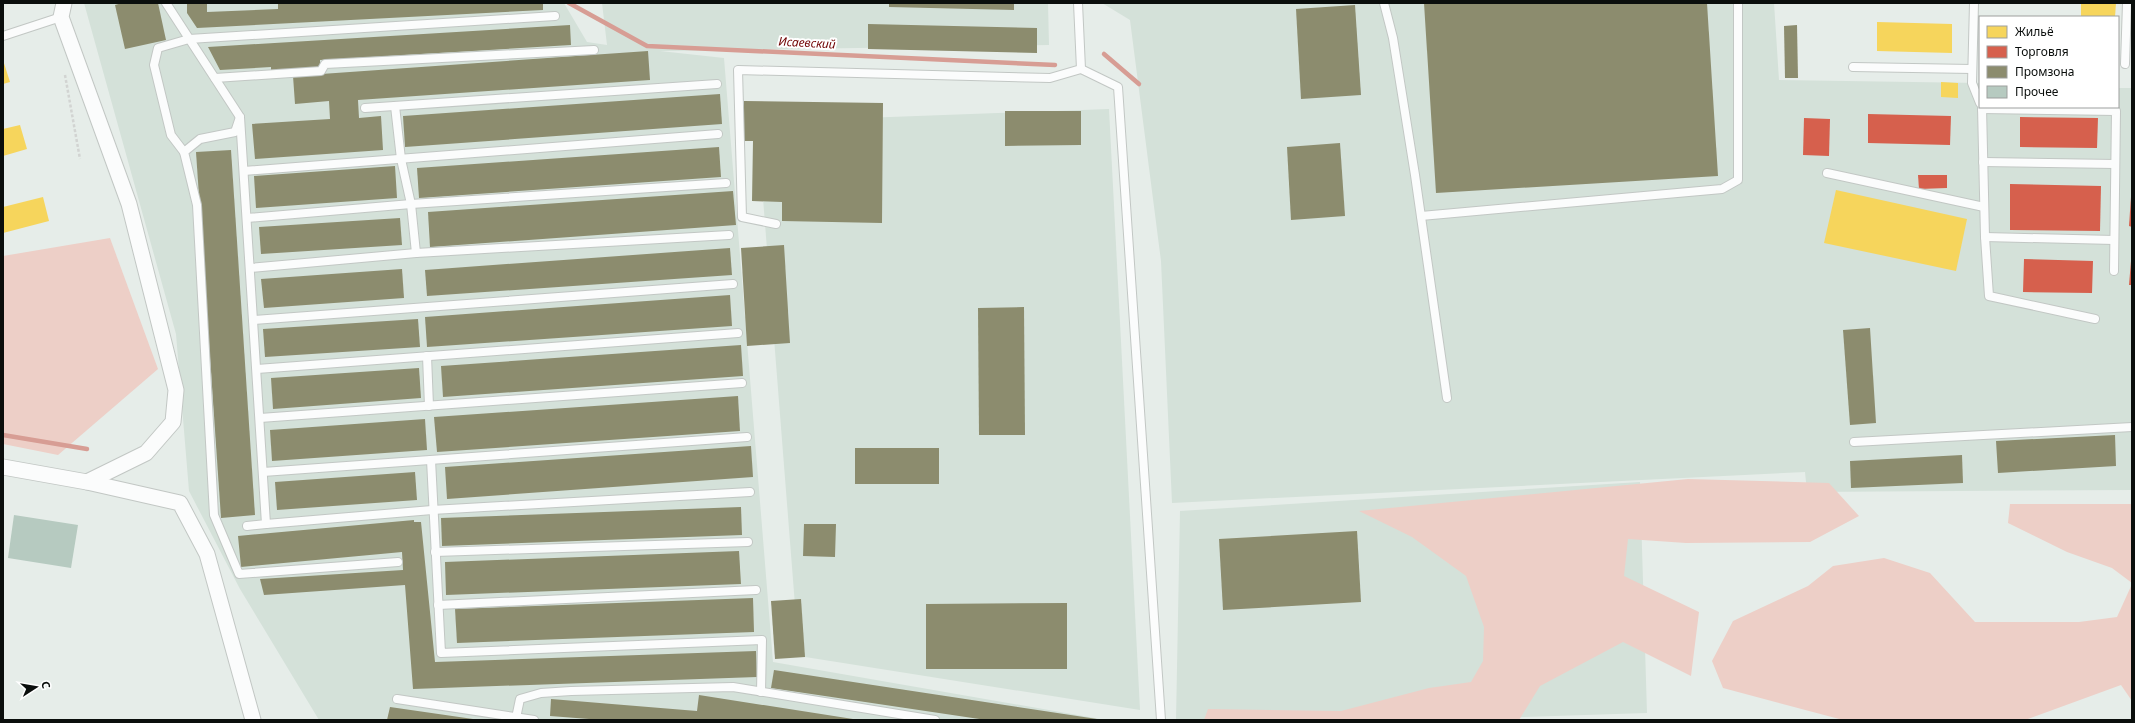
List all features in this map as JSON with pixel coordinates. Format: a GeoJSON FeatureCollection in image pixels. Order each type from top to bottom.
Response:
{"type":"FeatureCollection","features":[{"type":"Feature","properties":{"kind":"street"},"geometry":{"type":"LineString","coordinates":[[62,10],[129,204],[176,390],[173,422],[146,453],[87,482]]}},
{"type":"Feature","properties":{"kind":"street"},"geometry":{"type":"LineString","coordinates":[[3,467],[87,482],[180,503],[207,554],[253,720]]}},
{"type":"Feature","properties":{"kind":"lane"},"geometry":{"type":"LineString","coordinates":[[166,3],[240,117],[266,524]]}},
{"type":"Feature","properties":{"kind":"lane"},"geometry":{"type":"LineString","coordinates":[[1078,3],[1081,69]]}},
{"type":"Feature","properties":{"kind":"lane"},"geometry":{"type":"LineString","coordinates":[[1384,3],[1393,38],[1421,216],[1447,398]]}},
{"type":"Feature","properties":{"kind":"lane"},"geometry":{"type":"LineString","coordinates":[[1421,216],[1722,189],[1738,180],[1738,3]]}},
{"type":"Feature","properties":{"kind":"lane"},"geometry":{"type":"LineString","coordinates":[[1974,3],[1972,83],[1979,101]]}},
{"type":"Feature","properties":{"kind":"lane"},"geometry":{"type":"LineString","coordinates":[[2125,64],[2127,3]]}},
{"type":"Feature","properties":{"kind":"lane"},"geometry":{"type":"LineString","coordinates":[[3,36],[62,10]]}},
{"type":"Feature","properties":{"kind":"lane"},"geometry":{"type":"LineString","coordinates":[[398,562],[239,574],[214,515],[197,205],[184,152],[171,135],[154,65],[158,48],[189,39],[555,16]]}},
{"type":"Feature","properties":{"kind":"lane"},"geometry":{"type":"LineString","coordinates":[[215,78],[322,71],[325,64],[594,50]]}},
{"type":"Feature","properties":{"kind":"lane"},"geometry":{"type":"LineString","coordinates":[[1853,67],[1972,69]]}},
{"type":"Feature","properties":{"kind":"lane"},"geometry":{"type":"LineString","coordinates":[[776,224],[742,217],[738,70],[1050,78],[1081,69],[1118,87],[1161,720]]}},
{"type":"Feature","properties":{"kind":"lane"},"geometry":{"type":"LineString","coordinates":[[365,108],[717,84]]}},
{"type":"Feature","properties":{"kind":"lane"},"geometry":{"type":"LineString","coordinates":[[395,106],[401,159],[411,204],[416,254]]}},
{"type":"Feature","properties":{"kind":"lane"},"geometry":{"type":"LineString","coordinates":[[1981,108],[1985,238],[1989,296],[2095,319]]}},
{"type":"Feature","properties":{"kind":"lane"},"geometry":{"type":"LineString","coordinates":[[2035,108],[2116,111],[2114,271]]}},
{"type":"Feature","properties":{"kind":"lane"},"geometry":{"type":"LineString","coordinates":[[184,152],[200,139],[235,132],[240,117]]}},
{"type":"Feature","properties":{"kind":"lane"},"geometry":{"type":"LineString","coordinates":[[244,171],[718,134]]}},
{"type":"Feature","properties":{"kind":"lane"},"geometry":{"type":"LineString","coordinates":[[1983,162],[2115,164]]}},
{"type":"Feature","properties":{"kind":"lane"},"geometry":{"type":"LineString","coordinates":[[1827,173],[1984,207]]}},
{"type":"Feature","properties":{"kind":"lane"},"geometry":{"type":"LineString","coordinates":[[247,218],[411,204],[726,183]]}},
{"type":"Feature","properties":{"kind":"lane"},"geometry":{"type":"LineString","coordinates":[[250,268],[416,254],[729,235]]}},
{"type":"Feature","properties":{"kind":"lane"},"geometry":{"type":"LineString","coordinates":[[1985,238],[2114,240]]}},
{"type":"Feature","properties":{"kind":"lane"},"geometry":{"type":"LineString","coordinates":[[254,320],[733,284]]}},
{"type":"Feature","properties":{"kind":"lane"},"geometry":{"type":"LineString","coordinates":[[256,369],[738,333]]}},
{"type":"Feature","properties":{"kind":"lane"},"geometry":{"type":"LineString","coordinates":[[427,356],[429,406]]}},
{"type":"Feature","properties":{"kind":"lane"},"geometry":{"type":"LineString","coordinates":[[260,418],[742,383]]}},
{"type":"Feature","properties":{"kind":"lane"},"geometry":{"type":"LineString","coordinates":[[1854,442],[2132,427]]}},
{"type":"Feature","properties":{"kind":"lane"},"geometry":{"type":"LineString","coordinates":[[263,472],[747,437]]}},
{"type":"Feature","properties":{"kind":"lane"},"geometry":{"type":"LineString","coordinates":[[431,460],[432,510],[441,653],[762,640],[761,692]]}},
{"type":"Feature","properties":{"kind":"lane"},"geometry":{"type":"LineString","coordinates":[[247,526],[432,510],[750,492]]}},
{"type":"Feature","properties":{"kind":"lane"},"geometry":{"type":"LineString","coordinates":[[435,552],[748,542]]}},
{"type":"Feature","properties":{"kind":"lane"},"geometry":{"type":"LineString","coordinates":[[438,605],[756,590]]}},
{"type":"Feature","properties":{"kind":"lane"},"geometry":{"type":"LineString","coordinates":[[516,718],[520,699],[541,693],[571,690],[733,687],[936,720]]}},
{"type":"Feature","properties":{"kind":"lane"},"geometry":{"type":"LineString","coordinates":[[397,699],[534,720]]}},
{"type":"Feature","properties":{"kind":"path"},"geometry":{"type":"LineString","coordinates":[[65,68],[80,159]]}},
{"type":"Feature","properties":{"kind":"shaded area"},"geometry":{"type":"Polygon","coordinates":[[[84,3],[564,3],[587,42],[607,45],[602,3],[1048,3],[1049,45],[660,51],[724,58],[773,662],[1106,720],[319,720],[240,589],[189,491],[176,334],[84,3]]]}},
{"type":"Feature","properties":{"kind":"shaded area"},"geometry":{"type":"Polygon","coordinates":[[[1102,3],[1774,3],[1779,80],[1979,83],[1979,108],[2119,108],[2119,88],[2132,88],[2132,490],[1807,492],[1805,472],[1172,503],[1161,261],[1130,20],[1102,3]]]}},
{"type":"Feature","properties":{"kind":"shaded area"},"geometry":{"type":"Polygon","coordinates":[[[1109,109],[1140,710],[799,656],[757,122],[1109,109]]]}},
{"type":"Feature","properties":{"kind":"shaded area"},"geometry":{"type":"Polygon","coordinates":[[[110,238],[158,369],[58,455],[3,444],[3,256],[110,238]]]}},
{"type":"Feature","properties":{"kind":"shaded area"},"geometry":{"type":"Polygon","coordinates":[[[1688,479],[1829,483],[1859,516],[1810,542],[1686,543],[1628,539],[1624,576],[1699,612],[1691,676],[1623,642],[1540,686],[1519,720],[1204,720],[1208,709],[1341,711],[1429,688],[1471,682],[1483,661],[1484,627],[1466,576],[1412,537],[1359,511],[1688,479]]]}},
{"type":"Feature","properties":{"kind":"shaded area"},"geometry":{"type":"Polygon","coordinates":[[[1640,482],[1647,713],[1431,720],[1176,720],[1180,511],[1640,482]]]}},
{"type":"Feature","properties":{"kind":"shaded area"},"geometry":{"type":"Polygon","coordinates":[[[2010,504],[2132,504],[2132,583],[2112,568],[2067,552],[2008,523],[2010,504]]]}},
{"type":"Feature","properties":{"kind":"shaded area"},"geometry":{"type":"Polygon","coordinates":[[[1884,558],[1930,573],[1975,622],[2079,622],[2117,617],[2132,584],[2132,701],[2121,685],[2025,720],[1843,720],[1723,688],[1712,661],[1733,621],[1808,586],[1833,566],[1884,558]]]}},
{"type":"Feature","properties":{"kind":"building: Жильё"},"geometry":{"type":"Polygon","coordinates":[[[2081,3],[2116,3],[2115,16],[2081,16],[2081,3]]]}},
{"type":"Feature","properties":{"kind":"building: Жильё"},"geometry":{"type":"Polygon","coordinates":[[[1877,22],[1952,24],[1952,53],[1877,51],[1877,22]]]}},
{"type":"Feature","properties":{"kind":"building: Жильё"},"geometry":{"type":"Polygon","coordinates":[[[3,60],[10,82],[3,84],[3,60]]]}},
{"type":"Feature","properties":{"kind":"building: Жильё"},"geometry":{"type":"Polygon","coordinates":[[[1941,82],[1958,83],[1958,98],[1941,97],[1941,82]]]}},
{"type":"Feature","properties":{"kind":"building: Жильё"},"geometry":{"type":"Polygon","coordinates":[[[20,125],[27,149],[3,156],[3,129],[20,125]]]}},
{"type":"Feature","properties":{"kind":"building: Жильё"},"geometry":{"type":"Polygon","coordinates":[[[1836,190],[1967,219],[1956,271],[1824,243],[1836,190]]]}},
{"type":"Feature","properties":{"kind":"building: Жильё"},"geometry":{"type":"Polygon","coordinates":[[[43,197],[49,221],[3,233],[3,207],[43,197]]]}},
{"type":"Feature","properties":{"kind":"building: Торговля"},"geometry":{"type":"Polygon","coordinates":[[[1868,114],[1951,116],[1950,145],[1868,143],[1868,114]]]}},
{"type":"Feature","properties":{"kind":"building: Торговля"},"geometry":{"type":"Polygon","coordinates":[[[2020,117],[2098,118],[2097,148],[2020,147],[2020,117]]]}},
{"type":"Feature","properties":{"kind":"building: Торговля"},"geometry":{"type":"Polygon","coordinates":[[[1804,118],[1830,119],[1829,156],[1803,155],[1804,118]]]}},
{"type":"Feature","properties":{"kind":"building: Торговля"},"geometry":{"type":"Polygon","coordinates":[[[1918,175],[1947,175],[1947,188],[1919,189],[1918,175]]]}},
{"type":"Feature","properties":{"kind":"building: Торговля"},"geometry":{"type":"Polygon","coordinates":[[[2010,184],[2101,186],[2100,231],[2010,230],[2010,184]]]}},
{"type":"Feature","properties":{"kind":"building: Торговля"},"geometry":{"type":"Polygon","coordinates":[[[2132,197],[2132,227],[2129,226],[2132,197]]]}},
{"type":"Feature","properties":{"kind":"building: Торговля"},"geometry":{"type":"Polygon","coordinates":[[[2024,259],[2093,261],[2092,293],[2023,292],[2024,259]]]}},
{"type":"Feature","properties":{"kind":"building: Торговля"},"geometry":{"type":"Polygon","coordinates":[[[2131,261],[2132,285],[2129,285],[2131,261]]]}},
{"type":"Feature","properties":{"kind":"building: Промзона"},"geometry":{"type":"Polygon","coordinates":[[[122,3],[158,3],[166,40],[125,49],[115,5],[122,3]]]}},
{"type":"Feature","properties":{"kind":"building: Промзона"},"geometry":{"type":"Polygon","coordinates":[[[187,3],[207,3],[207,12],[278,9],[278,3],[543,3],[543,10],[197,28],[187,13],[187,3]]]}},
{"type":"Feature","properties":{"kind":"building: Промзона"},"geometry":{"type":"Polygon","coordinates":[[[889,3],[1014,3],[1014,10],[889,7],[889,3]]]}},
{"type":"Feature","properties":{"kind":"building: Промзона"},"geometry":{"type":"Polygon","coordinates":[[[1424,3],[1707,3],[1718,176],[1436,193],[1424,3]]]}},
{"type":"Feature","properties":{"kind":"building: Промзона"},"geometry":{"type":"Polygon","coordinates":[[[1355,5],[1361,95],[1301,99],[1296,9],[1355,5]]]}},
{"type":"Feature","properties":{"kind":"building: Промзона"},"geometry":{"type":"Polygon","coordinates":[[[868,24],[1037,28],[1037,53],[868,49],[868,24]]]}},
{"type":"Feature","properties":{"kind":"building: Промзона"},"geometry":{"type":"Polygon","coordinates":[[[570,25],[571,45],[320,60],[320,69],[271,72],[271,67],[220,70],[208,47],[570,25]]]}},
{"type":"Feature","properties":{"kind":"building: Промзона"},"geometry":{"type":"Polygon","coordinates":[[[1797,25],[1798,78],[1785,78],[1784,26],[1797,25]]]}},
{"type":"Feature","properties":{"kind":"building: Промзона"},"geometry":{"type":"Polygon","coordinates":[[[648,51],[650,80],[358,100],[359,118],[381,116],[383,150],[255,159],[252,124],[330,119],[329,101],[295,104],[293,76],[648,51]]]}},
{"type":"Feature","properties":{"kind":"building: Промзона"},"geometry":{"type":"Polygon","coordinates":[[[720,94],[722,124],[405,147],[403,116],[720,94]]]}},
{"type":"Feature","properties":{"kind":"building: Промзона"},"geometry":{"type":"Polygon","coordinates":[[[744,101],[883,103],[882,223],[782,221],[782,202],[752,201],[753,141],[744,141],[744,101]]]}},
{"type":"Feature","properties":{"kind":"building: Промзона"},"geometry":{"type":"Polygon","coordinates":[[[1005,111],[1081,111],[1081,145],[1005,146],[1005,111]]]}},
{"type":"Feature","properties":{"kind":"building: Промзона"},"geometry":{"type":"Polygon","coordinates":[[[1340,143],[1345,216],[1291,220],[1287,147],[1340,143]]]}},
{"type":"Feature","properties":{"kind":"building: Промзона"},"geometry":{"type":"Polygon","coordinates":[[[719,147],[721,177],[419,198],[417,168],[719,147]]]}},
{"type":"Feature","properties":{"kind":"building: Промзона"},"geometry":{"type":"Polygon","coordinates":[[[231,150],[255,515],[221,518],[196,152],[231,150]]]}},
{"type":"Feature","properties":{"kind":"building: Промзона"},"geometry":{"type":"Polygon","coordinates":[[[395,166],[397,198],[256,208],[254,176],[395,166]]]}},
{"type":"Feature","properties":{"kind":"building: Промзона"},"geometry":{"type":"Polygon","coordinates":[[[733,191],[736,225],[430,247],[428,212],[733,191]]]}},
{"type":"Feature","properties":{"kind":"building: Промзона"},"geometry":{"type":"Polygon","coordinates":[[[400,218],[402,245],[261,254],[259,227],[400,218]]]}},
{"type":"Feature","properties":{"kind":"building: Промзона"},"geometry":{"type":"Polygon","coordinates":[[[784,245],[790,343],[747,346],[741,248],[784,245]]]}},
{"type":"Feature","properties":{"kind":"building: Промзона"},"geometry":{"type":"Polygon","coordinates":[[[730,248],[732,275],[427,296],[425,270],[730,248]]]}},
{"type":"Feature","properties":{"kind":"building: Промзона"},"geometry":{"type":"Polygon","coordinates":[[[402,269],[404,298],[264,308],[261,279],[402,269]]]}},
{"type":"Feature","properties":{"kind":"building: Промзона"},"geometry":{"type":"Polygon","coordinates":[[[730,295],[732,326],[427,347],[425,317],[730,295]]]}},
{"type":"Feature","properties":{"kind":"building: Промзона"},"geometry":{"type":"Polygon","coordinates":[[[1024,307],[1025,435],[979,435],[978,308],[1024,307]]]}},
{"type":"Feature","properties":{"kind":"building: Промзона"},"geometry":{"type":"Polygon","coordinates":[[[418,319],[420,347],[265,357],[263,329],[418,319]]]}},
{"type":"Feature","properties":{"kind":"building: Промзона"},"geometry":{"type":"Polygon","coordinates":[[[1870,328],[1876,423],[1850,425],[1843,330],[1870,328]]]}},
{"type":"Feature","properties":{"kind":"building: Промзона"},"geometry":{"type":"Polygon","coordinates":[[[741,345],[743,376],[443,397],[441,366],[741,345]]]}},
{"type":"Feature","properties":{"kind":"building: Промзона"},"geometry":{"type":"Polygon","coordinates":[[[419,368],[421,398],[273,409],[271,378],[419,368]]]}},
{"type":"Feature","properties":{"kind":"building: Промзона"},"geometry":{"type":"Polygon","coordinates":[[[738,396],[740,431],[437,452],[434,417],[738,396]]]}},
{"type":"Feature","properties":{"kind":"building: Промзона"},"geometry":{"type":"Polygon","coordinates":[[[425,419],[427,450],[272,461],[270,430],[425,419]]]}},
{"type":"Feature","properties":{"kind":"building: Промзона"},"geometry":{"type":"Polygon","coordinates":[[[2115,435],[2116,466],[1998,473],[1996,441],[2115,435]]]}},
{"type":"Feature","properties":{"kind":"building: Промзона"},"geometry":{"type":"Polygon","coordinates":[[[751,446],[753,477],[447,499],[445,467],[751,446]]]}},
{"type":"Feature","properties":{"kind":"building: Промзона"},"geometry":{"type":"Polygon","coordinates":[[[855,448],[939,448],[939,484],[855,484],[855,448]]]}},
{"type":"Feature","properties":{"kind":"building: Промзона"},"geometry":{"type":"Polygon","coordinates":[[[1962,455],[1963,483],[1851,488],[1850,461],[1962,455]]]}},
{"type":"Feature","properties":{"kind":"building: Промзона"},"geometry":{"type":"Polygon","coordinates":[[[415,472],[417,500],[277,510],[275,482],[415,472]]]}},
{"type":"Feature","properties":{"kind":"building: Промзона"},"geometry":{"type":"Polygon","coordinates":[[[741,507],[742,535],[442,546],[441,518],[741,507]]]}},
{"type":"Feature","properties":{"kind":"building: Промзона"},"geometry":{"type":"Polygon","coordinates":[[[414,520],[414,522],[421,522],[435,662],[756,651],[757,677],[413,689],[405,585],[264,595],[260,579],[403,570],[402,552],[241,567],[238,536],[414,520]]]}},
{"type":"Feature","properties":{"kind":"building: Промзона"},"geometry":{"type":"Polygon","coordinates":[[[804,524],[836,524],[835,557],[803,556],[804,524]]]}},
{"type":"Feature","properties":{"kind":"building: Промзона"},"geometry":{"type":"Polygon","coordinates":[[[1357,531],[1361,602],[1223,610],[1219,539],[1357,531]]]}},
{"type":"Feature","properties":{"kind":"building: Промзона"},"geometry":{"type":"Polygon","coordinates":[[[739,551],[741,584],[446,595],[445,562],[739,551]]]}},
{"type":"Feature","properties":{"kind":"building: Промзона"},"geometry":{"type":"Polygon","coordinates":[[[753,598],[754,632],[457,643],[455,609],[753,598]]]}},
{"type":"Feature","properties":{"kind":"building: Промзона"},"geometry":{"type":"Polygon","coordinates":[[[801,599],[805,657],[775,659],[771,601],[801,599]]]}},
{"type":"Feature","properties":{"kind":"building: Промзона"},"geometry":{"type":"Polygon","coordinates":[[[1067,603],[1067,669],[926,669],[926,604],[1067,603]]]}},
{"type":"Feature","properties":{"kind":"building: Промзона"},"geometry":{"type":"Polygon","coordinates":[[[774,670],[1097,720],[986,720],[771,688],[774,670]]]}},
{"type":"Feature","properties":{"kind":"building: Промзона"},"geometry":{"type":"Polygon","coordinates":[[[699,695],[853,720],[602,720],[550,716],[551,699],[697,711],[699,695]]]}},
{"type":"Feature","properties":{"kind":"building: Промзона"},"geometry":{"type":"Polygon","coordinates":[[[390,707],[473,719],[473,720],[387,720],[390,707]]]}},
{"type":"Feature","properties":{"kind":"building: Прочее"},"geometry":{"type":"Polygon","coordinates":[[[14,515],[78,525],[71,568],[8,558],[14,515]]]}},
{"type":"Feature","properties":{"kind":"waterway","name":"Исаевский"},"geometry":{"type":"LineString","coordinates":[[569,3],[647,46],[1055,65]]}},
{"type":"Feature","properties":{"kind":"waterway","name":"Исаевский"},"geometry":{"type":"LineString","coordinates":[[1104,54],[1139,84]]}},
{"type":"Feature","properties":{"kind":"waterway"},"geometry":{"type":"LineString","coordinates":[[3,435],[87,449]]}}]}
